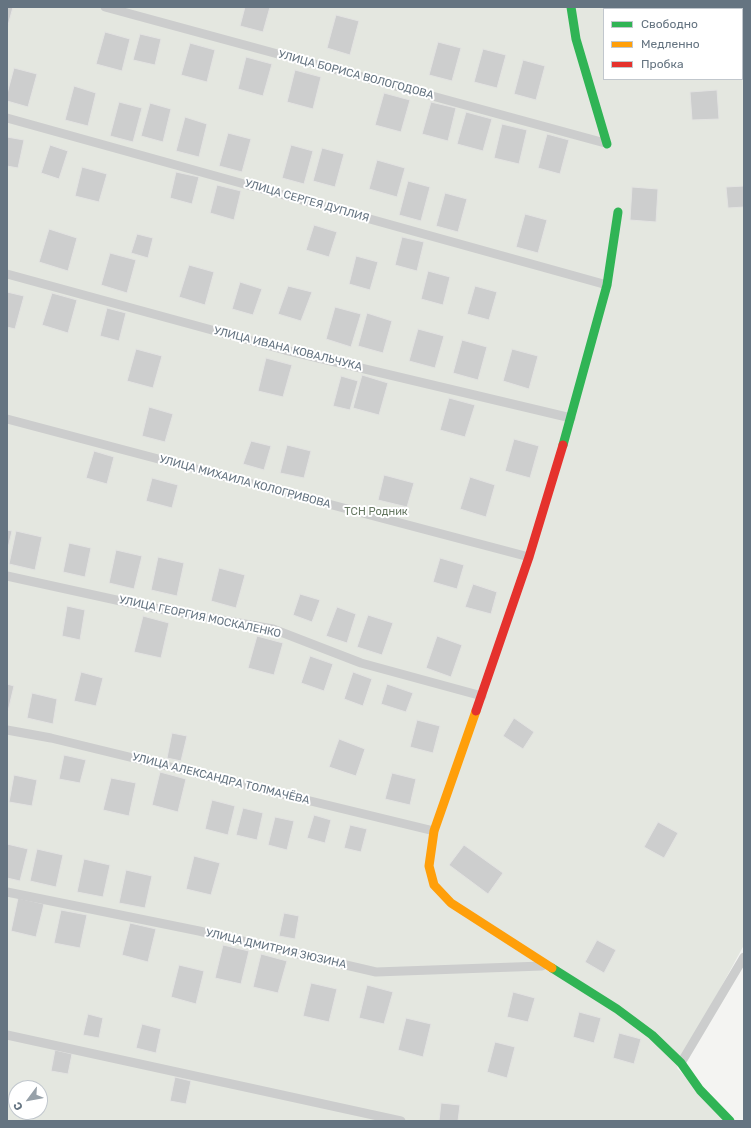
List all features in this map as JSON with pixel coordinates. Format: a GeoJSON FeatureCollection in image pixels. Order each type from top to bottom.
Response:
{"type":"FeatureCollection","features":[{"type":"Feature","properties":{"kind":"street"},"geometry":{"type":"LineString","coordinates":[[571,7],[576,39],[607,144]]}},
{"type":"Feature","properties":{"kind":"street"},"geometry":{"type":"LineString","coordinates":[[618,212],[607,285],[571,418],[529,557],[434,831],[429,866],[434,885],[451,903],[617,1010],[652,1035],[681,1063],[700,1090],[730,1121]]}},
{"type":"Feature","properties":{"kind":"lane","name":"УЛИЦА БОРИСА ВОЛОГОДОВА"},"geometry":{"type":"LineString","coordinates":[[105,7],[607,144]]}},
{"type":"Feature","properties":{"kind":"lane","name":"УЛИЦА СЕРГЕЯ ДУПЛИЯ"},"geometry":{"type":"LineString","coordinates":[[7,118],[607,285]]}},
{"type":"Feature","properties":{"kind":"lane","name":"УЛИЦА ИВАНА КОВАЛЬЧУКА"},"geometry":{"type":"LineString","coordinates":[[7,274],[285,350],[571,418]]}},
{"type":"Feature","properties":{"kind":"lane","name":"УЛИЦА МИХАИЛА КОЛОГРИВОВА"},"geometry":{"type":"LineString","coordinates":[[7,419],[529,557]]}},
{"type":"Feature","properties":{"kind":"lane","name":"УЛИЦА ГЕОРГИЯ МОСКАЛЕНКО"},"geometry":{"type":"LineString","coordinates":[[7,576],[148,607],[273,630],[361,663],[482,696]]}},
{"type":"Feature","properties":{"kind":"lane","name":"УЛИЦА АЛЕКСАНДРА ТОЛМАЧЁВА"},"geometry":{"type":"LineString","coordinates":[[7,730],[58,740],[434,831]]}},
{"type":"Feature","properties":{"kind":"lane","name":"УЛИЦА ДМИТРИЯ ЗЮЗИНА"},"geometry":{"type":"LineString","coordinates":[[7,892],[199,931],[376,972],[547,966]]}},
{"type":"Feature","properties":{"kind":"lane"},"geometry":{"type":"LineString","coordinates":[[681,1063],[744,957]]}},
{"type":"Feature","properties":{"kind":"lane"},"geometry":{"type":"LineString","coordinates":[[7,1035],[401,1121]]}},
{"type":"Feature","properties":{"kind":"green space","name":"ТСН Родник"},"geometry":{"type":"Polygon","coordinates":[[[7,7],[744,7],[744,945],[677,1068],[728,1121],[7,1121],[7,7]]]}},
{"type":"Feature","properties":{"kind":"building"},"geometry":{"type":"Polygon","coordinates":[[[7,7],[13,7],[7,29],[7,7]]]}},
{"type":"Feature","properties":{"kind":"building"},"geometry":{"type":"Polygon","coordinates":[[[245,7],[270,7],[263,32],[240,26],[245,7]]]}},
{"type":"Feature","properties":{"kind":"building"},"geometry":{"type":"Polygon","coordinates":[[[336,15],[359,21],[350,55],[327,48],[336,15]]]}},
{"type":"Feature","properties":{"kind":"building"},"geometry":{"type":"Polygon","coordinates":[[[105,32],[130,39],[122,71],[96,64],[105,32]]]}},
{"type":"Feature","properties":{"kind":"building"},"geometry":{"type":"Polygon","coordinates":[[[140,34],[161,39],[155,65],[133,60],[140,34]]]}},
{"type":"Feature","properties":{"kind":"building"},"geometry":{"type":"Polygon","coordinates":[[[438,42],[461,48],[452,81],[429,75],[438,42]]]}},
{"type":"Feature","properties":{"kind":"building"},"geometry":{"type":"Polygon","coordinates":[[[190,43],[215,50],[207,82],[181,75],[190,43]]]}},
{"type":"Feature","properties":{"kind":"building"},"geometry":{"type":"Polygon","coordinates":[[[483,49],[506,55],[497,88],[474,82],[483,49]]]}},
{"type":"Feature","properties":{"kind":"building"},"geometry":{"type":"Polygon","coordinates":[[[246,57],[272,64],[263,96],[238,89],[246,57]]]}},
{"type":"Feature","properties":{"kind":"building"},"geometry":{"type":"Polygon","coordinates":[[[523,60],[545,66],[536,100],[514,94],[523,60]]]}},
{"type":"Feature","properties":{"kind":"building"},"geometry":{"type":"Polygon","coordinates":[[[14,68],[37,74],[28,107],[7,101],[7,94],[14,68]]]}},
{"type":"Feature","properties":{"kind":"building"},"geometry":{"type":"Polygon","coordinates":[[[295,70],[321,77],[313,109],[287,102],[295,70]]]}},
{"type":"Feature","properties":{"kind":"building"},"geometry":{"type":"Polygon","coordinates":[[[74,86],[96,93],[88,126],[65,120],[74,86]]]}},
{"type":"Feature","properties":{"kind":"building"},"geometry":{"type":"Polygon","coordinates":[[[717,90],[719,119],[692,120],[690,92],[717,90]]]}},
{"type":"Feature","properties":{"kind":"building"},"geometry":{"type":"Polygon","coordinates":[[[384,93],[410,100],[401,132],[375,125],[384,93]]]}},
{"type":"Feature","properties":{"kind":"building"},"geometry":{"type":"Polygon","coordinates":[[[119,102],[142,108],[133,142],[110,136],[119,102]]]}},
{"type":"Feature","properties":{"kind":"building"},"geometry":{"type":"Polygon","coordinates":[[[431,102],[456,108],[448,141],[422,134],[431,102]]]}},
{"type":"Feature","properties":{"kind":"building"},"geometry":{"type":"Polygon","coordinates":[[[150,103],[171,109],[163,142],[141,136],[150,103]]]}},
{"type":"Feature","properties":{"kind":"building"},"geometry":{"type":"Polygon","coordinates":[[[466,112],[492,119],[483,151],[457,144],[466,112]]]}},
{"type":"Feature","properties":{"kind":"building"},"geometry":{"type":"Polygon","coordinates":[[[185,117],[207,124],[199,157],[176,151],[185,117]]]}},
{"type":"Feature","properties":{"kind":"building"},"geometry":{"type":"Polygon","coordinates":[[[502,124],[527,130],[519,164],[494,158],[502,124]]]}},
{"type":"Feature","properties":{"kind":"building"},"geometry":{"type":"Polygon","coordinates":[[[228,133],[251,139],[242,172],[219,166],[228,133]]]}},
{"type":"Feature","properties":{"kind":"building"},"geometry":{"type":"Polygon","coordinates":[[[547,134],[569,140],[560,174],[538,168],[547,134]]]}},
{"type":"Feature","properties":{"kind":"building"},"geometry":{"type":"Polygon","coordinates":[[[7,137],[24,140],[18,168],[7,166],[7,137]]]}},
{"type":"Feature","properties":{"kind":"building"},"geometry":{"type":"Polygon","coordinates":[[[50,145],[68,151],[59,179],[41,173],[50,145]]]}},
{"type":"Feature","properties":{"kind":"building"},"geometry":{"type":"Polygon","coordinates":[[[291,145],[313,151],[304,184],[282,178],[291,145]]]}},
{"type":"Feature","properties":{"kind":"building"},"geometry":{"type":"Polygon","coordinates":[[[322,148],[344,154],[335,187],[313,181],[322,148]]]}},
{"type":"Feature","properties":{"kind":"building"},"geometry":{"type":"Polygon","coordinates":[[[377,160],[405,168],[397,197],[369,189],[377,160]]]}},
{"type":"Feature","properties":{"kind":"building"},"geometry":{"type":"Polygon","coordinates":[[[82,167],[107,174],[99,202],[75,196],[82,167]]]}},
{"type":"Feature","properties":{"kind":"building"},"geometry":{"type":"Polygon","coordinates":[[[176,172],[199,177],[192,204],[170,198],[176,172]]]}},
{"type":"Feature","properties":{"kind":"building"},"geometry":{"type":"Polygon","coordinates":[[[408,181],[430,187],[421,221],[399,215],[408,181]]]}},
{"type":"Feature","properties":{"kind":"building"},"geometry":{"type":"Polygon","coordinates":[[[217,185],[241,191],[234,220],[210,213],[217,185]]]}},
{"type":"Feature","properties":{"kind":"building"},"geometry":{"type":"Polygon","coordinates":[[[744,186],[744,207],[728,208],[726,187],[744,186]]]}},
{"type":"Feature","properties":{"kind":"building"},"geometry":{"type":"Polygon","coordinates":[[[632,187],[658,189],[656,222],[630,220],[632,187]]]}},
{"type":"Feature","properties":{"kind":"building"},"geometry":{"type":"Polygon","coordinates":[[[445,193],[467,199],[458,232],[436,226],[445,193]]]}},
{"type":"Feature","properties":{"kind":"building"},"geometry":{"type":"Polygon","coordinates":[[[525,214],[547,220],[538,253],[516,247],[525,214]]]}},
{"type":"Feature","properties":{"kind":"building"},"geometry":{"type":"Polygon","coordinates":[[[314,225],[337,232],[329,257],[306,250],[314,225]]]}},
{"type":"Feature","properties":{"kind":"building"},"geometry":{"type":"Polygon","coordinates":[[[49,229],[77,238],[68,271],[39,262],[49,229]]]}},
{"type":"Feature","properties":{"kind":"building"},"geometry":{"type":"Polygon","coordinates":[[[137,234],[153,238],[148,258],[131,253],[137,234]]]}},
{"type":"Feature","properties":{"kind":"building"},"geometry":{"type":"Polygon","coordinates":[[[402,237],[424,242],[417,271],[395,265],[402,237]]]}},
{"type":"Feature","properties":{"kind":"building"},"geometry":{"type":"Polygon","coordinates":[[[110,253],[136,260],[127,293],[101,285],[110,253]]]}},
{"type":"Feature","properties":{"kind":"building"},"geometry":{"type":"Polygon","coordinates":[[[356,256],[378,262],[370,290],[349,284],[356,256]]]}},
{"type":"Feature","properties":{"kind":"building"},"geometry":{"type":"Polygon","coordinates":[[[189,265],[214,272],[205,305],[179,297],[189,265]]]}},
{"type":"Feature","properties":{"kind":"building"},"geometry":{"type":"Polygon","coordinates":[[[428,271],[450,277],[443,305],[421,299],[428,271]]]}},
{"type":"Feature","properties":{"kind":"building"},"geometry":{"type":"Polygon","coordinates":[[[240,282],[262,289],[253,315],[232,309],[240,282]]]}},
{"type":"Feature","properties":{"kind":"building"},"geometry":{"type":"Polygon","coordinates":[[[288,286],[312,292],[301,321],[278,314],[288,286]]]}},
{"type":"Feature","properties":{"kind":"building"},"geometry":{"type":"Polygon","coordinates":[[[475,286],[497,292],[489,320],[467,314],[475,286]]]}},
{"type":"Feature","properties":{"kind":"building"},"geometry":{"type":"Polygon","coordinates":[[[7,292],[24,296],[15,329],[7,327],[7,292]]]}},
{"type":"Feature","properties":{"kind":"building"},"geometry":{"type":"Polygon","coordinates":[[[52,293],[77,300],[68,333],[42,325],[52,293]]]}},
{"type":"Feature","properties":{"kind":"building"},"geometry":{"type":"Polygon","coordinates":[[[335,307],[361,314],[351,347],[326,339],[335,307]]]}},
{"type":"Feature","properties":{"kind":"building"},"geometry":{"type":"Polygon","coordinates":[[[107,308],[126,313],[119,341],[100,336],[107,308]]]}},
{"type":"Feature","properties":{"kind":"building"},"geometry":{"type":"Polygon","coordinates":[[[367,313],[392,321],[383,353],[358,346],[367,313]]]}},
{"type":"Feature","properties":{"kind":"building"},"geometry":{"type":"Polygon","coordinates":[[[418,329],[444,336],[435,368],[409,361],[418,329]]]}},
{"type":"Feature","properties":{"kind":"building"},"geometry":{"type":"Polygon","coordinates":[[[462,340],[487,347],[478,380],[453,373],[462,340]]]}},
{"type":"Feature","properties":{"kind":"building"},"geometry":{"type":"Polygon","coordinates":[[[136,349],[162,356],[153,388],[127,381],[136,349]]]}},
{"type":"Feature","properties":{"kind":"building"},"geometry":{"type":"Polygon","coordinates":[[[512,349],[538,356],[529,389],[503,381],[512,349]]]}},
{"type":"Feature","properties":{"kind":"building"},"geometry":{"type":"Polygon","coordinates":[[[266,358],[292,365],[283,397],[258,391],[266,358]]]}},
{"type":"Feature","properties":{"kind":"building"},"geometry":{"type":"Polygon","coordinates":[[[362,375],[388,383],[379,415],[353,408],[362,375]]]}},
{"type":"Feature","properties":{"kind":"building"},"geometry":{"type":"Polygon","coordinates":[[[341,376],[358,381],[350,410],[333,406],[341,376]]]}},
{"type":"Feature","properties":{"kind":"building"},"geometry":{"type":"Polygon","coordinates":[[[449,398],[475,405],[465,437],[440,430],[449,398]]]}},
{"type":"Feature","properties":{"kind":"building"},"geometry":{"type":"Polygon","coordinates":[[[149,407],[173,414],[165,442],[142,436],[149,407]]]}},
{"type":"Feature","properties":{"kind":"building"},"geometry":{"type":"Polygon","coordinates":[[[514,439],[539,446],[530,478],[505,471],[514,439]]]}},
{"type":"Feature","properties":{"kind":"building"},"geometry":{"type":"Polygon","coordinates":[[[251,441],[271,446],[264,470],[243,464],[251,441]]]}},
{"type":"Feature","properties":{"kind":"building"},"geometry":{"type":"Polygon","coordinates":[[[287,445],[311,451],[304,478],[280,473],[287,445]]]}},
{"type":"Feature","properties":{"kind":"building"},"geometry":{"type":"Polygon","coordinates":[[[94,451],[114,457],[107,484],[86,478],[94,451]]]}},
{"type":"Feature","properties":{"kind":"building"},"geometry":{"type":"Polygon","coordinates":[[[384,475],[414,483],[407,507],[378,500],[384,475]]]}},
{"type":"Feature","properties":{"kind":"building"},"geometry":{"type":"Polygon","coordinates":[[[470,477],[495,485],[486,517],[460,509],[470,477]]]}},
{"type":"Feature","properties":{"kind":"building"},"geometry":{"type":"Polygon","coordinates":[[[152,478],[178,485],[172,508],[146,501],[152,478]]]}},
{"type":"Feature","properties":{"kind":"building"},"geometry":{"type":"Polygon","coordinates":[[[7,530],[12,531],[7,552],[7,530]]]}},
{"type":"Feature","properties":{"kind":"building"},"geometry":{"type":"Polygon","coordinates":[[[16,531],[42,537],[35,570],[9,564],[16,531]]]}},
{"type":"Feature","properties":{"kind":"building"},"geometry":{"type":"Polygon","coordinates":[[[69,543],[91,548],[85,577],[63,572],[69,543]]]}},
{"type":"Feature","properties":{"kind":"building"},"geometry":{"type":"Polygon","coordinates":[[[116,550],[142,556],[134,589],[109,583],[116,550]]]}},
{"type":"Feature","properties":{"kind":"building"},"geometry":{"type":"Polygon","coordinates":[[[158,557],[184,563],[177,596],[151,590],[158,557]]]}},
{"type":"Feature","properties":{"kind":"building"},"geometry":{"type":"Polygon","coordinates":[[[440,558],[464,565],[457,589],[433,582],[440,558]]]}},
{"type":"Feature","properties":{"kind":"building"},"geometry":{"type":"Polygon","coordinates":[[[219,568],[245,575],[236,608],[211,601],[219,568]]]}},
{"type":"Feature","properties":{"kind":"building"},"geometry":{"type":"Polygon","coordinates":[[[473,584],[497,592],[491,614],[465,607],[473,584]]]}},
{"type":"Feature","properties":{"kind":"building"},"geometry":{"type":"Polygon","coordinates":[[[300,594],[320,600],[312,622],[293,615],[300,594]]]}},
{"type":"Feature","properties":{"kind":"building"},"geometry":{"type":"Polygon","coordinates":[[[67,606],[85,610],[80,640],[62,636],[67,606]]]}},
{"type":"Feature","properties":{"kind":"building"},"geometry":{"type":"Polygon","coordinates":[[[337,607],[356,614],[347,643],[326,636],[337,607]]]}},
{"type":"Feature","properties":{"kind":"building"},"geometry":{"type":"Polygon","coordinates":[[[368,615],[393,623],[382,655],[357,647],[368,615]]]}},
{"type":"Feature","properties":{"kind":"building"},"geometry":{"type":"Polygon","coordinates":[[[143,616],[169,623],[161,658],[134,652],[143,616]]]}},
{"type":"Feature","properties":{"kind":"building"},"geometry":{"type":"Polygon","coordinates":[[[257,636],[283,643],[274,675],[248,668],[257,636]]]}},
{"type":"Feature","properties":{"kind":"building"},"geometry":{"type":"Polygon","coordinates":[[[437,636],[462,645],[451,677],[426,668],[437,636]]]}},
{"type":"Feature","properties":{"kind":"building"},"geometry":{"type":"Polygon","coordinates":[[[310,656],[333,664],[324,691],[301,683],[310,656]]]}},
{"type":"Feature","properties":{"kind":"building"},"geometry":{"type":"Polygon","coordinates":[[[81,672],[103,678],[96,706],[74,701],[81,672]]]}},
{"type":"Feature","properties":{"kind":"building"},"geometry":{"type":"Polygon","coordinates":[[[353,672],[372,679],[363,706],[344,699],[353,672]]]}},
{"type":"Feature","properties":{"kind":"building"},"geometry":{"type":"Polygon","coordinates":[[[7,684],[14,686],[8,711],[7,711],[7,684]]]}},
{"type":"Feature","properties":{"kind":"building"},"geometry":{"type":"Polygon","coordinates":[[[387,684],[413,693],[406,712],[381,704],[387,684]]]}},
{"type":"Feature","properties":{"kind":"building"},"geometry":{"type":"Polygon","coordinates":[[[32,693],[57,699],[53,724],[27,718],[32,693]]]}},
{"type":"Feature","properties":{"kind":"building"},"geometry":{"type":"Polygon","coordinates":[[[514,718],[534,732],[523,749],[503,736],[514,718]]]}},
{"type":"Feature","properties":{"kind":"building"},"geometry":{"type":"Polygon","coordinates":[[[417,720],[440,726],[433,753],[410,747],[417,720]]]}},
{"type":"Feature","properties":{"kind":"building"},"geometry":{"type":"Polygon","coordinates":[[[172,733],[187,736],[181,761],[167,758],[172,733]]]}},
{"type":"Feature","properties":{"kind":"building"},"geometry":{"type":"Polygon","coordinates":[[[339,739],[365,749],[356,776],[329,767],[339,739]]]}},
{"type":"Feature","properties":{"kind":"building"},"geometry":{"type":"Polygon","coordinates":[[[64,755],[86,760],[80,783],[59,779],[64,755]]]}},
{"type":"Feature","properties":{"kind":"building"},"geometry":{"type":"Polygon","coordinates":[[[160,772],[186,779],[178,812],[152,805],[160,772]]]}},
{"type":"Feature","properties":{"kind":"building"},"geometry":{"type":"Polygon","coordinates":[[[392,773],[416,779],[410,805],[385,799],[392,773]]]}},
{"type":"Feature","properties":{"kind":"building"},"geometry":{"type":"Polygon","coordinates":[[[14,775],[37,780],[32,806],[9,802],[14,775]]]}},
{"type":"Feature","properties":{"kind":"building"},"geometry":{"type":"Polygon","coordinates":[[[111,778],[136,783],[129,816],[103,810],[111,778]]]}},
{"type":"Feature","properties":{"kind":"building"},"geometry":{"type":"Polygon","coordinates":[[[212,800],[235,806],[228,835],[205,829],[212,800]]]}},
{"type":"Feature","properties":{"kind":"building"},"geometry":{"type":"Polygon","coordinates":[[[243,808],[263,813],[257,840],[236,835],[243,808]]]}},
{"type":"Feature","properties":{"kind":"building"},"geometry":{"type":"Polygon","coordinates":[[[314,815],[331,820],[325,843],[307,838],[314,815]]]}},
{"type":"Feature","properties":{"kind":"building"},"geometry":{"type":"Polygon","coordinates":[[[275,817],[294,821],[287,850],[268,845],[275,817]]]}},
{"type":"Feature","properties":{"kind":"building"},"geometry":{"type":"Polygon","coordinates":[[[658,822],[678,833],[664,858],[644,847],[658,822]]]}},
{"type":"Feature","properties":{"kind":"building"},"geometry":{"type":"Polygon","coordinates":[[[350,825],[367,829],[361,852],[344,848],[350,825]]]}},
{"type":"Feature","properties":{"kind":"building"},"geometry":{"type":"Polygon","coordinates":[[[7,844],[28,849],[20,881],[7,878],[7,844]]]}},
{"type":"Feature","properties":{"kind":"building"},"geometry":{"type":"Polygon","coordinates":[[[464,845],[503,873],[488,894],[449,865],[464,845]]]}},
{"type":"Feature","properties":{"kind":"building"},"geometry":{"type":"Polygon","coordinates":[[[37,849],[63,855],[56,887],[30,881],[37,849]]]}},
{"type":"Feature","properties":{"kind":"building"},"geometry":{"type":"Polygon","coordinates":[[[194,856],[220,863],[211,895],[186,889],[194,856]]]}},
{"type":"Feature","properties":{"kind":"building"},"geometry":{"type":"Polygon","coordinates":[[[84,859],[110,865],[103,897],[77,892],[84,859]]]}},
{"type":"Feature","properties":{"kind":"building"},"geometry":{"type":"Polygon","coordinates":[[[126,870],[152,876],[145,908],[119,903],[126,870]]]}},
{"type":"Feature","properties":{"kind":"building"},"geometry":{"type":"Polygon","coordinates":[[[18,898],[44,904],[36,937],[11,931],[18,898]]]}},
{"type":"Feature","properties":{"kind":"building"},"geometry":{"type":"Polygon","coordinates":[[[61,910],[87,915],[80,948],[54,943],[61,910]]]}},
{"type":"Feature","properties":{"kind":"building"},"geometry":{"type":"Polygon","coordinates":[[[284,913],[299,916],[295,939],[279,936],[284,913]]]}},
{"type":"Feature","properties":{"kind":"building"},"geometry":{"type":"Polygon","coordinates":[[[130,923],[156,929],[148,962],[122,955],[130,923]]]}},
{"type":"Feature","properties":{"kind":"building"},"geometry":{"type":"Polygon","coordinates":[[[597,940],[616,950],[604,973],[585,962],[597,940]]]}},
{"type":"Feature","properties":{"kind":"building"},"geometry":{"type":"Polygon","coordinates":[[[223,945],[249,951],[241,984],[215,978],[223,945]]]}},
{"type":"Feature","properties":{"kind":"building"},"geometry":{"type":"Polygon","coordinates":[[[261,954],[287,961],[278,993],[253,987],[261,954]]]}},
{"type":"Feature","properties":{"kind":"building"},"geometry":{"type":"Polygon","coordinates":[[[179,965],[204,971],[196,1004],[171,997],[179,965]]]}},
{"type":"Feature","properties":{"kind":"building"},"geometry":{"type":"Polygon","coordinates":[[[311,983],[337,989],[329,1022],[303,1016],[311,983]]]}},
{"type":"Feature","properties":{"kind":"building"},"geometry":{"type":"Polygon","coordinates":[[[367,985],[393,992],[384,1024],[359,1018],[367,985]]]}},
{"type":"Feature","properties":{"kind":"building"},"geometry":{"type":"Polygon","coordinates":[[[513,992],[535,998],[528,1022],[507,1017],[513,992]]]}},
{"type":"Feature","properties":{"kind":"building"},"geometry":{"type":"Polygon","coordinates":[[[579,1012],[601,1018],[594,1043],[573,1037],[579,1012]]]}},
{"type":"Feature","properties":{"kind":"building"},"geometry":{"type":"Polygon","coordinates":[[[88,1014],[103,1018],[99,1038],[83,1035],[88,1014]]]}},
{"type":"Feature","properties":{"kind":"building"},"geometry":{"type":"Polygon","coordinates":[[[406,1018],[431,1024],[423,1057],[398,1050],[406,1018]]]}},
{"type":"Feature","properties":{"kind":"building"},"geometry":{"type":"Polygon","coordinates":[[[142,1024],[161,1029],[156,1053],[136,1048],[142,1024]]]}},
{"type":"Feature","properties":{"kind":"building"},"geometry":{"type":"Polygon","coordinates":[[[619,1033],[641,1039],[634,1064],[613,1058],[619,1033]]]}},
{"type":"Feature","properties":{"kind":"building"},"geometry":{"type":"Polygon","coordinates":[[[495,1042],[515,1047],[507,1078],[487,1072],[495,1042]]]}},
{"type":"Feature","properties":{"kind":"building"},"geometry":{"type":"Polygon","coordinates":[[[55,1050],[72,1054],[68,1074],[51,1071],[55,1050]]]}},
{"type":"Feature","properties":{"kind":"building"},"geometry":{"type":"Polygon","coordinates":[[[175,1077],[191,1081],[186,1104],[170,1101],[175,1077]]]}},
{"type":"Feature","properties":{"kind":"building"},"geometry":{"type":"Polygon","coordinates":[[[441,1103],[460,1105],[458,1121],[439,1121],[441,1103]]]}},
{"type":"Feature","properties":{"kind":"traffic: fast"},"geometry":{"type":"LineString","coordinates":[[571,7],[576,39],[607,144]]}},
{"type":"Feature","properties":{"kind":"traffic: fast"},"geometry":{"type":"LineString","coordinates":[[563,445],[607,285],[618,212]]}},
{"type":"Feature","properties":{"kind":"traffic: fast"},"geometry":{"type":"LineString","coordinates":[[552,968],[617,1009],[652,1035],[681,1063],[700,1090],[730,1121]]}},
{"type":"Feature","properties":{"kind":"traffic: slow"},"geometry":{"type":"LineString","coordinates":[[476,711],[434,831],[429,866],[434,885],[451,903],[552,968]]}},
{"type":"Feature","properties":{"kind":"traffic: jam"},"geometry":{"type":"LineString","coordinates":[[476,711],[529,557],[563,445]]}}]}
